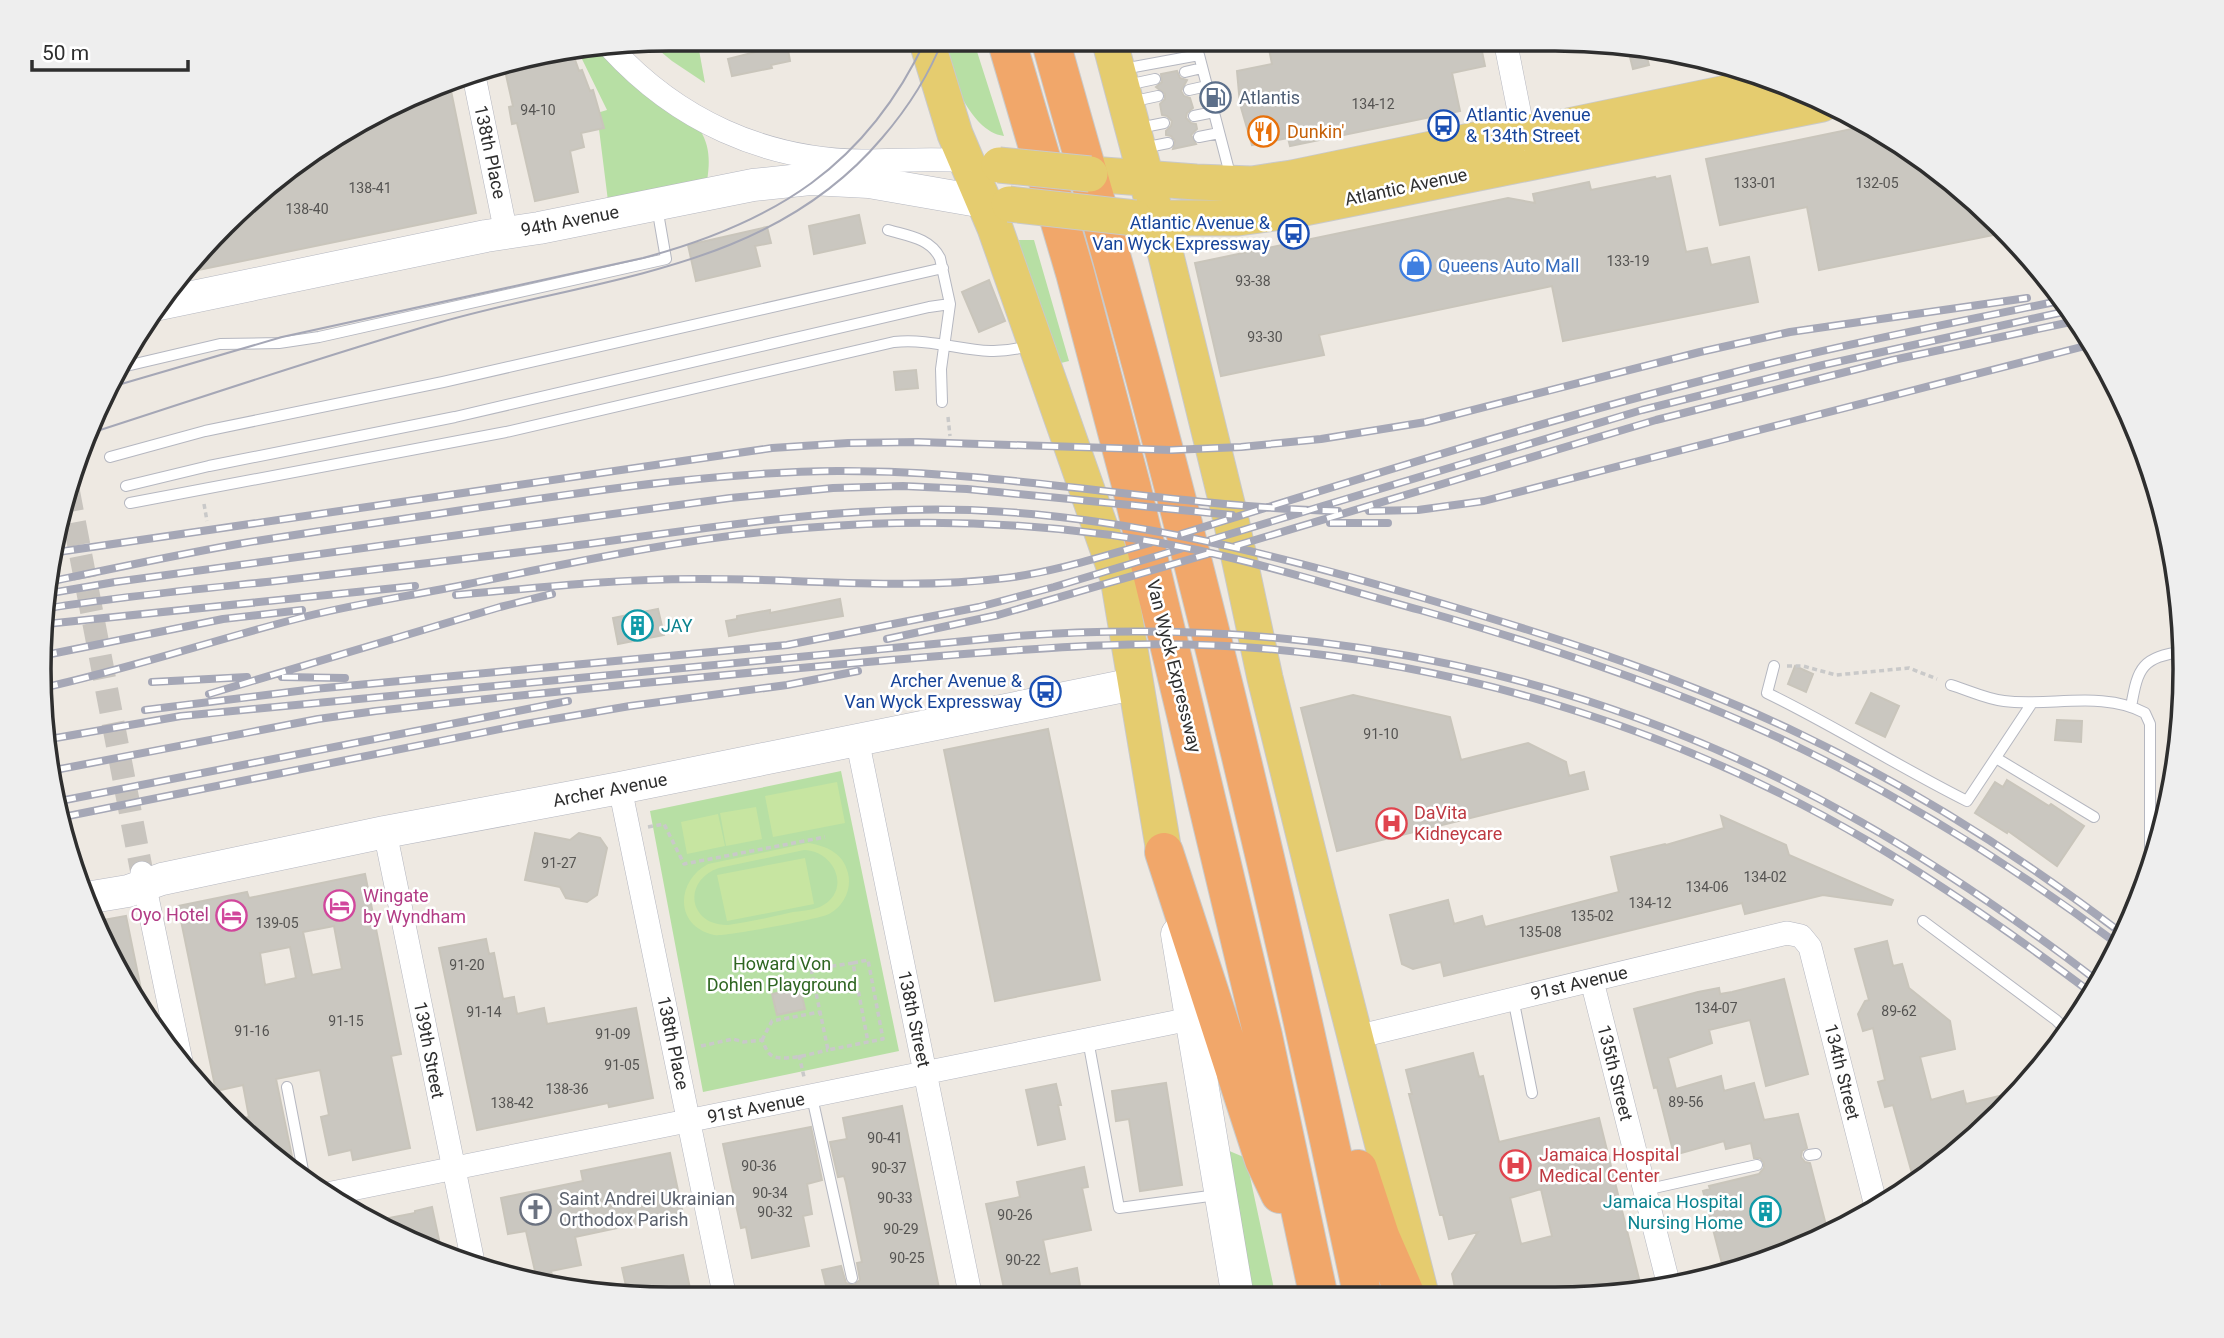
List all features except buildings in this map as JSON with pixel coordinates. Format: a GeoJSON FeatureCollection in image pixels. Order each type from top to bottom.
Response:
{"type":"FeatureCollection","features":[{"type":"Feature","properties":{"kind":"highway","name":"Van Wyck Expressway"},"geometry":{"type":"LineString","coordinates":[[1010,51],[1075,273],[1130,485],[1254,999],[1317,1287]]}},
{"type":"Feature","properties":{"kind":"highway"},"geometry":{"type":"LineString","coordinates":[[1053,51],[1156,418],[1308,1042],[1361,1287]]}},
{"type":"Feature","properties":{"kind":"highway"},"geometry":{"type":"LineString","coordinates":[[1164,852],[1264,1160],[1312,1261]]}},
{"type":"Feature","properties":{"kind":"highway"},"geometry":{"type":"LineString","coordinates":[[1308,1042],[1341,1101],[1368,1200],[1402,1287]]}},
{"type":"Feature","properties":{"kind":"main road","name":"Van Wyck Expressway"},"geometry":{"type":"LineString","coordinates":[[930,51],[955,134],[984,163],[1036,342],[1118,578],[1236,1287]]}},
{"type":"Feature","properties":{"kind":"main road","name":"Atlantic Avenue"},"geometry":{"type":"LineString","coordinates":[[997,203],[1146,218],[1262,215],[1765,89]]}},
{"type":"Feature","properties":{"kind":"main road","name":"Atlantic Avenue"},"geometry":{"type":"LineString","coordinates":[[984,163],[1138,114],[1233,184],[1292,178],[1486,137],[1526,147]]}},
{"type":"Feature","properties":{"kind":"main road"},"geometry":{"type":"LineString","coordinates":[[1138,114],[1146,218],[1231,520],[1265,678],[1419,1287]]}},
{"type":"Feature","properties":{"kind":"main road","name":"94th Avenue"},"geometry":{"type":"LineString","coordinates":[[174,300],[753,185],[820,178],[869,182],[997,203]]}},
{"type":"Feature","properties":{"kind":"main road","name":"Archer Avenue"},"geometry":{"type":"LineString","coordinates":[[95,897],[128,891],[143,879],[162,879],[385,832],[620,788],[1134,684]]}},
{"type":"Feature","properties":{"kind":"street"},"geometry":{"type":"LineString","coordinates":[[1507,51],[1526,147]]}},
{"type":"Feature","properties":{"kind":"street"},"geometry":{"type":"LineString","coordinates":[[616,53],[632,71],[685,111],[739,139],[769,149],[859,161],[936,158],[984,163]]}},
{"type":"Feature","properties":{"kind":"street","name":"138th Place"},"geometry":{"type":"LineString","coordinates":[[475,82],[506,233]]}},
{"type":"Feature","properties":{"kind":"street","name":"138th Street"},"geometry":{"type":"LineString","coordinates":[[857,740],[969,1287]]}},
{"type":"Feature","properties":{"kind":"street","name":"138th Place"},"geometry":{"type":"LineString","coordinates":[[620,788],[723,1287]]}},
{"type":"Feature","properties":{"kind":"street","name":"139th Street"},"geometry":{"type":"LineString","coordinates":[[385,832],[471,1254]]}},
{"type":"Feature","properties":{"kind":"street"},"geometry":{"type":"LineString","coordinates":[[143,879],[178,1044]]}},
{"type":"Feature","properties":{"kind":"street","name":"91st Avenue"},"geometry":{"type":"LineString","coordinates":[[1356,1037],[1787,933],[1801,936]]}},
{"type":"Feature","properties":{"kind":"street","name":"134th Street"},"geometry":{"type":"LineString","coordinates":[[1801,936],[1810,947],[1874,1198]]}},
{"type":"Feature","properties":{"kind":"street","name":"135th Street"},"geometry":{"type":"LineString","coordinates":[[1592,981],[1667,1277]]}},
{"type":"Feature","properties":{"kind":"street","name":"91st Avenue"},"geometry":{"type":"LineString","coordinates":[[340,1191],[689,1121],[808,1088],[925,1073],[1190,1019]]}},
{"type":"Feature","properties":{"kind":"lane"},"geometry":{"type":"LineString","coordinates":[[1138,114],[1199,55],[1233,184]]}},
{"type":"Feature","properties":{"kind":"lane"},"geometry":{"type":"LineString","coordinates":[[1185,72],[1202,68]]}},
{"type":"Feature","properties":{"kind":"lane"},"geometry":{"type":"LineString","coordinates":[[1189,90],[1207,86]]}},
{"type":"Feature","properties":{"kind":"lane"},"geometry":{"type":"LineString","coordinates":[[1194,116],[1214,112]]}},
{"type":"Feature","properties":{"kind":"lane"},"geometry":{"type":"LineString","coordinates":[[1199,137],[1219,133]]}},
{"type":"Feature","properties":{"kind":"lane"},"geometry":{"type":"LineString","coordinates":[[131,365],[220,344],[279,343],[318,337],[666,259],[657,204]]}},
{"type":"Feature","properties":{"kind":"lane"},"geometry":{"type":"LineString","coordinates":[[888,230],[919,239],[932,246],[940,258],[950,304],[940,377],[942,402]]}},
{"type":"Feature","properties":{"kind":"lane"},"geometry":{"type":"LineString","coordinates":[[110,457],[205,431],[443,382],[943,268]]}},
{"type":"Feature","properties":{"kind":"lane"},"geometry":{"type":"LineString","coordinates":[[126,486],[195,469],[455,417],[950,304]]}},
{"type":"Feature","properties":{"kind":"lane"},"geometry":{"type":"LineString","coordinates":[[130,503],[506,432],[878,346],[910,341],[998,352],[1036,342]]}},
{"type":"Feature","properties":{"kind":"lane"},"geometry":{"type":"LineString","coordinates":[[2131,706],[2137,677],[2144,665],[2156,656],[2173,652]]}},
{"type":"Feature","properties":{"kind":"lane"},"geometry":{"type":"LineString","coordinates":[[1774,666],[1767,692],[1903,769],[1967,801],[2032,703]]}},
{"type":"Feature","properties":{"kind":"lane"},"geometry":{"type":"LineString","coordinates":[[1951,685],[2001,701],[2100,702],[2131,706],[2145,713],[2150,724],[2150,836]]}},
{"type":"Feature","properties":{"kind":"lane"},"geometry":{"type":"LineString","coordinates":[[1996,758],[2094,817]]}},
{"type":"Feature","properties":{"kind":"lane"},"geometry":{"type":"LineString","coordinates":[[1923,921],[2060,1024]]}},
{"type":"Feature","properties":{"kind":"lane"},"geometry":{"type":"LineString","coordinates":[[1513,998],[1532,1093]]}},
{"type":"Feature","properties":{"kind":"lane"},"geometry":{"type":"LineString","coordinates":[[1088,1040],[1119,1208],[1220,1194]]}},
{"type":"Feature","properties":{"kind":"lane"},"geometry":{"type":"LineString","coordinates":[[287,1087],[302,1166]]}},
{"type":"Feature","properties":{"kind":"lane"},"geometry":{"type":"LineString","coordinates":[[808,1088],[852,1278]]}},
{"type":"Feature","properties":{"kind":"lane"},"geometry":{"type":"LineString","coordinates":[[1645,1190],[1757,1165]]}},
{"type":"Feature","properties":{"kind":"path"},"geometry":{"type":"LineString","coordinates":[[1774,666],[1804,666],[1836,675],[1909,668],[1951,685]]}},
{"type":"Feature","properties":{"kind":"path"},"geometry":{"type":"LineString","coordinates":[[648,827],[664,824],[684,864],[825,838]]}},
{"type":"Feature","properties":{"kind":"path"},"geometry":{"type":"LineString","coordinates":[[762,1040],[767,1052],[774,1057],[799,1055],[828,1050],[883,1039],[868,960],[811,969],[828,1050]]}},
{"type":"Feature","properties":{"kind":"path"},"geometry":{"type":"LineString","coordinates":[[853,962],[868,1042]]}},
{"type":"Feature","properties":{"kind":"path"},"geometry":{"type":"LineString","coordinates":[[762,1040],[772,1021],[820,1012]]}},
{"type":"Feature","properties":{"kind":"path"},"geometry":{"type":"LineString","coordinates":[[701,1046],[733,1039],[744,1042],[762,1040]]}},
{"type":"Feature","properties":{"kind":"path"},"geometry":{"type":"LineString","coordinates":[[799,1055],[808,1088]]}},
{"type":"Feature","properties":{"kind":"green space"},"geometry":{"type":"Polygon","coordinates":[[[660,51],[699,51],[705,83],[660,51]]]}},
{"type":"Feature","properties":{"kind":"green space"},"geometry":{"type":"Polygon","coordinates":[[[943,51],[977,51],[1004,136],[991,132],[980,123],[954,82],[943,51]]]}},
{"type":"Feature","properties":{"kind":"green space"},"geometry":{"type":"Polygon","coordinates":[[[606,54],[700,130],[708,154],[707,181],[608,201],[597,113],[607,110],[581,57],[606,54]]]}},
{"type":"Feature","properties":{"kind":"green space"},"geometry":{"type":"Polygon","coordinates":[[[1019,240],[1034,240],[1069,361],[1061,363],[1021,259],[1019,240]]]}},
{"type":"Feature","properties":{"kind":"green space","name":"Howard Von Dohlen Playground"},"geometry":{"type":"Polygon","coordinates":[[[841,771],[899,1051],[703,1092],[650,811],[841,771]]]}},
{"type":"Feature","properties":{"kind":"green space"},"geometry":{"type":"Polygon","coordinates":[[[837,782],[845,823],[773,837],[765,796],[837,782]]]}},
{"type":"Feature","properties":{"kind":"green space"},"geometry":{"type":"Polygon","coordinates":[[[756,807],[762,839],[726,846],[720,813],[756,807]]]}},
{"type":"Feature","properties":{"kind":"green space"},"geometry":{"type":"Polygon","coordinates":[[[718,814],[725,846],[687,854],[681,822],[718,814]]]}},
{"type":"Feature","properties":{"kind":"green space"},"geometry":{"type":"Polygon","coordinates":[[[808,843],[828,849],[842,860],[848,873],[848,891],[843,902],[829,914],[772,927],[714,935],[701,930],[692,922],[686,913],[684,902],[690,881],[708,864],[808,843]],[[804,850],[719,868],[707,874],[699,882],[695,892],[698,911],[715,923],[728,925],[820,907],[836,892],[837,883],[832,865],[815,852],[804,850]]]}},
{"type":"Feature","properties":{"kind":"green space"},"geometry":{"type":"Polygon","coordinates":[[[805,858],[814,904],[727,921],[717,875],[805,858]]]}},
{"type":"Feature","properties":{"kind":"green space"},"geometry":{"type":"Polygon","coordinates":[[[1227,1150],[1246,1158],[1274,1287],[1251,1287],[1227,1150]]]}},
{"type":"Feature","properties":{"kind":"tunnel"},"geometry":{"type":"LineString","coordinates":[[72,509],[142,873]]}},
{"type":"Feature","properties":{"kind":"tram line"},"geometry":{"type":"LineString","coordinates":[[121,384],[282,337],[643,258],[734,227],[775,207],[811,183],[845,155],[875,122],[902,83],[919,51]]}},
{"type":"Feature","properties":{"kind":"tram line"},"geometry":{"type":"LineString","coordinates":[[99,431],[441,322],[620,279],[735,243],[788,217],[837,182],[882,138],[900,115],[917,91],[937,51]]}},
{"type":"Feature","properties":{"kind":"railway"},"geometry":{"type":"LineString","coordinates":[[62,551],[772,448],[918,442],[1171,450],[1241,447],[1321,439],[1426,422],[1700,352],[1790,332],[2027,298]]}},
{"type":"Feature","properties":{"kind":"railway"},"geometry":{"type":"LineString","coordinates":[[1181,534],[1454,450],[1659,392],[1770,363],[2052,303]]}},
{"type":"Feature","properties":{"kind":"railway"},"geometry":{"type":"LineString","coordinates":[[1210,540],[1642,410],[1823,365],[2059,313]]}},
{"type":"Feature","properties":{"kind":"railway"},"geometry":{"type":"LineString","coordinates":[[1235,546],[1656,420],[1893,360],[2067,323]]}},
{"type":"Feature","properties":{"kind":"railway"},"geometry":{"type":"LineString","coordinates":[[1369,511],[1418,510],[1484,501],[2082,347]]}},
{"type":"Feature","properties":{"kind":"railway"},"geometry":{"type":"LineString","coordinates":[[57,580],[238,544],[489,506],[663,482],[794,472],[901,472],[964,476],[1213,503],[1338,511]]}},
{"type":"Feature","properties":{"kind":"railway"},"geometry":{"type":"LineString","coordinates":[[56,592],[730,498],[833,488],[903,486],[967,489],[1232,515]]}},
{"type":"Feature","properties":{"kind":"railway"},"geometry":{"type":"LineString","coordinates":[[54,607],[547,549],[758,521],[864,512],[971,510],[1138,528],[1302,564],[1410,594],[1558,640],[1705,692],[1843,755],[1926,801],[2007,852],[2115,929]]}},
{"type":"Feature","properties":{"kind":"railway"},"geometry":{"type":"LineString","coordinates":[[51,686],[338,609],[719,537],[804,528],[903,523],[1002,525],[1100,534],[1197,550],[1281,571],[1517,639],[1663,689],[1757,728],[1885,792],[2043,890],[2110,939]]}},
{"type":"Feature","properties":{"kind":"railway"},"geometry":{"type":"LineString","coordinates":[[1330,523],[1388,523]]}},
{"type":"Feature","properties":{"kind":"railway"},"geometry":{"type":"LineString","coordinates":[[456,595],[664,579],[889,584],[967,582],[1043,572],[1150,543]]}},
{"type":"Feature","properties":{"kind":"railway"},"geometry":{"type":"LineString","coordinates":[[145,710],[314,689],[787,645],[979,607],[1180,549]]}},
{"type":"Feature","properties":{"kind":"railway"},"geometry":{"type":"LineString","coordinates":[[887,639],[998,615],[1208,554]]}},
{"type":"Feature","properties":{"kind":"railway"},"geometry":{"type":"LineString","coordinates":[[53,623],[415,586]]}},
{"type":"Feature","properties":{"kind":"railway"},"geometry":{"type":"LineString","coordinates":[[209,694],[552,594]]}},
{"type":"Feature","properties":{"kind":"railway"},"geometry":{"type":"LineString","coordinates":[[51,654],[223,619],[302,610]]}},
{"type":"Feature","properties":{"kind":"railway"},"geometry":{"type":"LineString","coordinates":[[55,738],[181,716],[1017,636],[1128,632],[1238,635],[1346,646],[1453,665],[1558,692],[1661,727],[1762,770],[1861,822],[1923,859],[2012,918],[2091,976]]}},
{"type":"Feature","properties":{"kind":"railway"},"geometry":{"type":"LineString","coordinates":[[59,769],[318,719],[633,684],[1079,646],[1174,644],[1269,649],[1348,658],[1426,672],[1503,690],[1654,738],[1799,803],[1868,841],[1983,914],[2084,988]]}},
{"type":"Feature","properties":{"kind":"railway"},"geometry":{"type":"LineString","coordinates":[[69,816],[525,724],[630,706],[787,685],[858,671]]}},
{"type":"Feature","properties":{"kind":"railway"},"geometry":{"type":"LineString","coordinates":[[152,682],[247,677]]}},
{"type":"Feature","properties":{"kind":"railway"},"geometry":{"type":"LineString","coordinates":[[282,677],[345,678]]}},
{"type":"Feature","properties":{"kind":"railway"},"geometry":{"type":"LineString","coordinates":[[65,800],[568,701]]}},
{"type":"Feature","properties":{"kind":"place","name":"Atlantis"},"geometry":{"type":"Point","coordinates":[1216,98]}},
{"type":"Feature","properties":{"kind":"place","name":"Atlantic Avenue & 134th Street"},"geometry":{"type":"Point","coordinates":[1443,125]}},
{"type":"Feature","properties":{"kind":"place","name":"Dunkin'"},"geometry":{"type":"Point","coordinates":[1264,132]}},
{"type":"Feature","properties":{"kind":"place","name":"Atlantic Avenue & Van Wyck Expressway"},"geometry":{"type":"Point","coordinates":[1293,233]}},
{"type":"Feature","properties":{"kind":"place","name":"Queens Auto Mall"},"geometry":{"type":"Point","coordinates":[1415,266]}},
{"type":"Feature","properties":{"kind":"place","name":"JAY"},"geometry":{"type":"Point","coordinates":[638,626]}},
{"type":"Feature","properties":{"kind":"place","name":"Archer Avenue & Van Wyck Expressway"},"geometry":{"type":"Point","coordinates":[1045,691]}},
{"type":"Feature","properties":{"kind":"place","name":"DaVita Kidneycare"},"geometry":{"type":"Point","coordinates":[1391,823]}},
{"type":"Feature","properties":{"kind":"place","name":"Wingate by Wyndham"},"geometry":{"type":"Point","coordinates":[340,906]}},
{"type":"Feature","properties":{"kind":"place","name":"Oyo Hotel"},"geometry":{"type":"Point","coordinates":[232,915]}},
{"type":"Feature","properties":{"kind":"place","name":"Jamaica Hospital Medical Center"},"geometry":{"type":"Point","coordinates":[1516,1165]}},
{"type":"Feature","properties":{"kind":"place","name":"Saint Andrei Ukrainian Orthodox Parish"},"geometry":{"type":"Point","coordinates":[536,1209]}},
{"type":"Feature","properties":{"kind":"place","name":"Jamaica Hospital Nursing Home"},"geometry":{"type":"Point","coordinates":[1766,1212]}}]}
